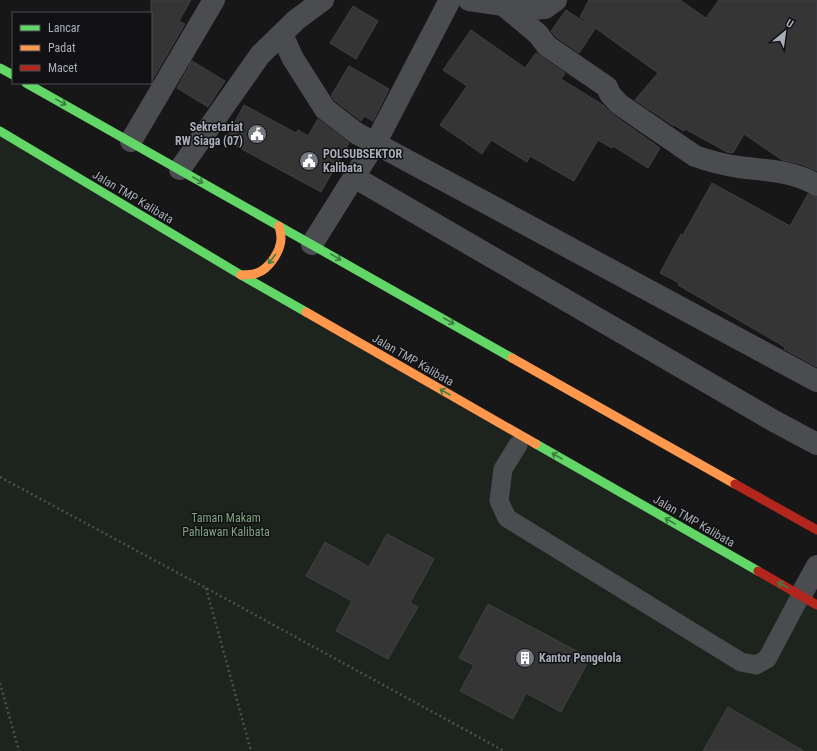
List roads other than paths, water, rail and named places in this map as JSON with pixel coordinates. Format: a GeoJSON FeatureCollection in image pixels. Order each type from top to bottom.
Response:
{"type":"FeatureCollection","features":[{"type":"Feature","properties":{"kind":"main road"},"geometry":{"type":"LineString","coordinates":[[0,68],[12,75]]}},
{"type":"Feature","properties":{"kind":"main road"},"geometry":{"type":"LineString","coordinates":[[28,84],[817,530]]}},
{"type":"Feature","properties":{"kind":"main road","name":"Jalan TMP Kalibata"},"geometry":{"type":"LineString","coordinates":[[0,131],[241,275],[809,600]]}},
{"type":"Feature","properties":{"kind":"main road"},"geometry":{"type":"LineString","coordinates":[[241,275],[257,273],[266,267],[280,246],[282,239],[280,226]]}},
{"type":"Feature","properties":{"kind":"street"},"geometry":{"type":"LineString","coordinates":[[131,141],[214,0]]}},
{"type":"Feature","properties":{"kind":"street"},"geometry":{"type":"LineString","coordinates":[[180,170],[260,55],[296,20],[323,0]]}},
{"type":"Feature","properties":{"kind":"street"},"geometry":{"type":"LineString","coordinates":[[312,244],[376,142],[450,0]]}},
{"type":"Feature","properties":{"kind":"street"},"geometry":{"type":"LineString","coordinates":[[469,0],[530,9],[546,8],[556,0]]}},
{"type":"Feature","properties":{"kind":"street"},"geometry":{"type":"LineString","coordinates":[[502,4],[538,34],[547,46],[607,87],[618,104],[695,156],[739,167],[774,170],[807,179],[817,185]]}},
{"type":"Feature","properties":{"kind":"street"},"geometry":{"type":"LineString","coordinates":[[282,34],[292,57],[325,109],[356,133],[376,142],[817,381]]}},
{"type":"Feature","properties":{"kind":"street"},"geometry":{"type":"LineString","coordinates":[[354,177],[774,421],[817,444]]}},
{"type":"Feature","properties":{"kind":"street"},"geometry":{"type":"LineString","coordinates":[[809,600],[817,566]]}},
{"type":"Feature","properties":{"kind":"lane"},"geometry":{"type":"LineString","coordinates":[[518,445],[503,469],[499,501],[507,518],[741,662],[756,664],[767,659],[809,600]]}},
{"type":"Feature","properties":{"kind":"place","name":"Sekretariat RW Siaga (07)"},"geometry":{"type":"Point","coordinates":[257,134]}},
{"type":"Feature","properties":{"kind":"place","name":"POLSUBSEKTOR Kalibata"},"geometry":{"type":"Point","coordinates":[309,161]}},
{"type":"Feature","properties":{"kind":"place","name":"Kantor Pengelola"},"geometry":{"type":"Point","coordinates":[525,658]}},
{"type":"Feature","properties":{"kind":"park label","name":"Taman Makam Pahlawan Kalibata"},"geometry":{"type":"Point","coordinates":[226,525]}}]}
